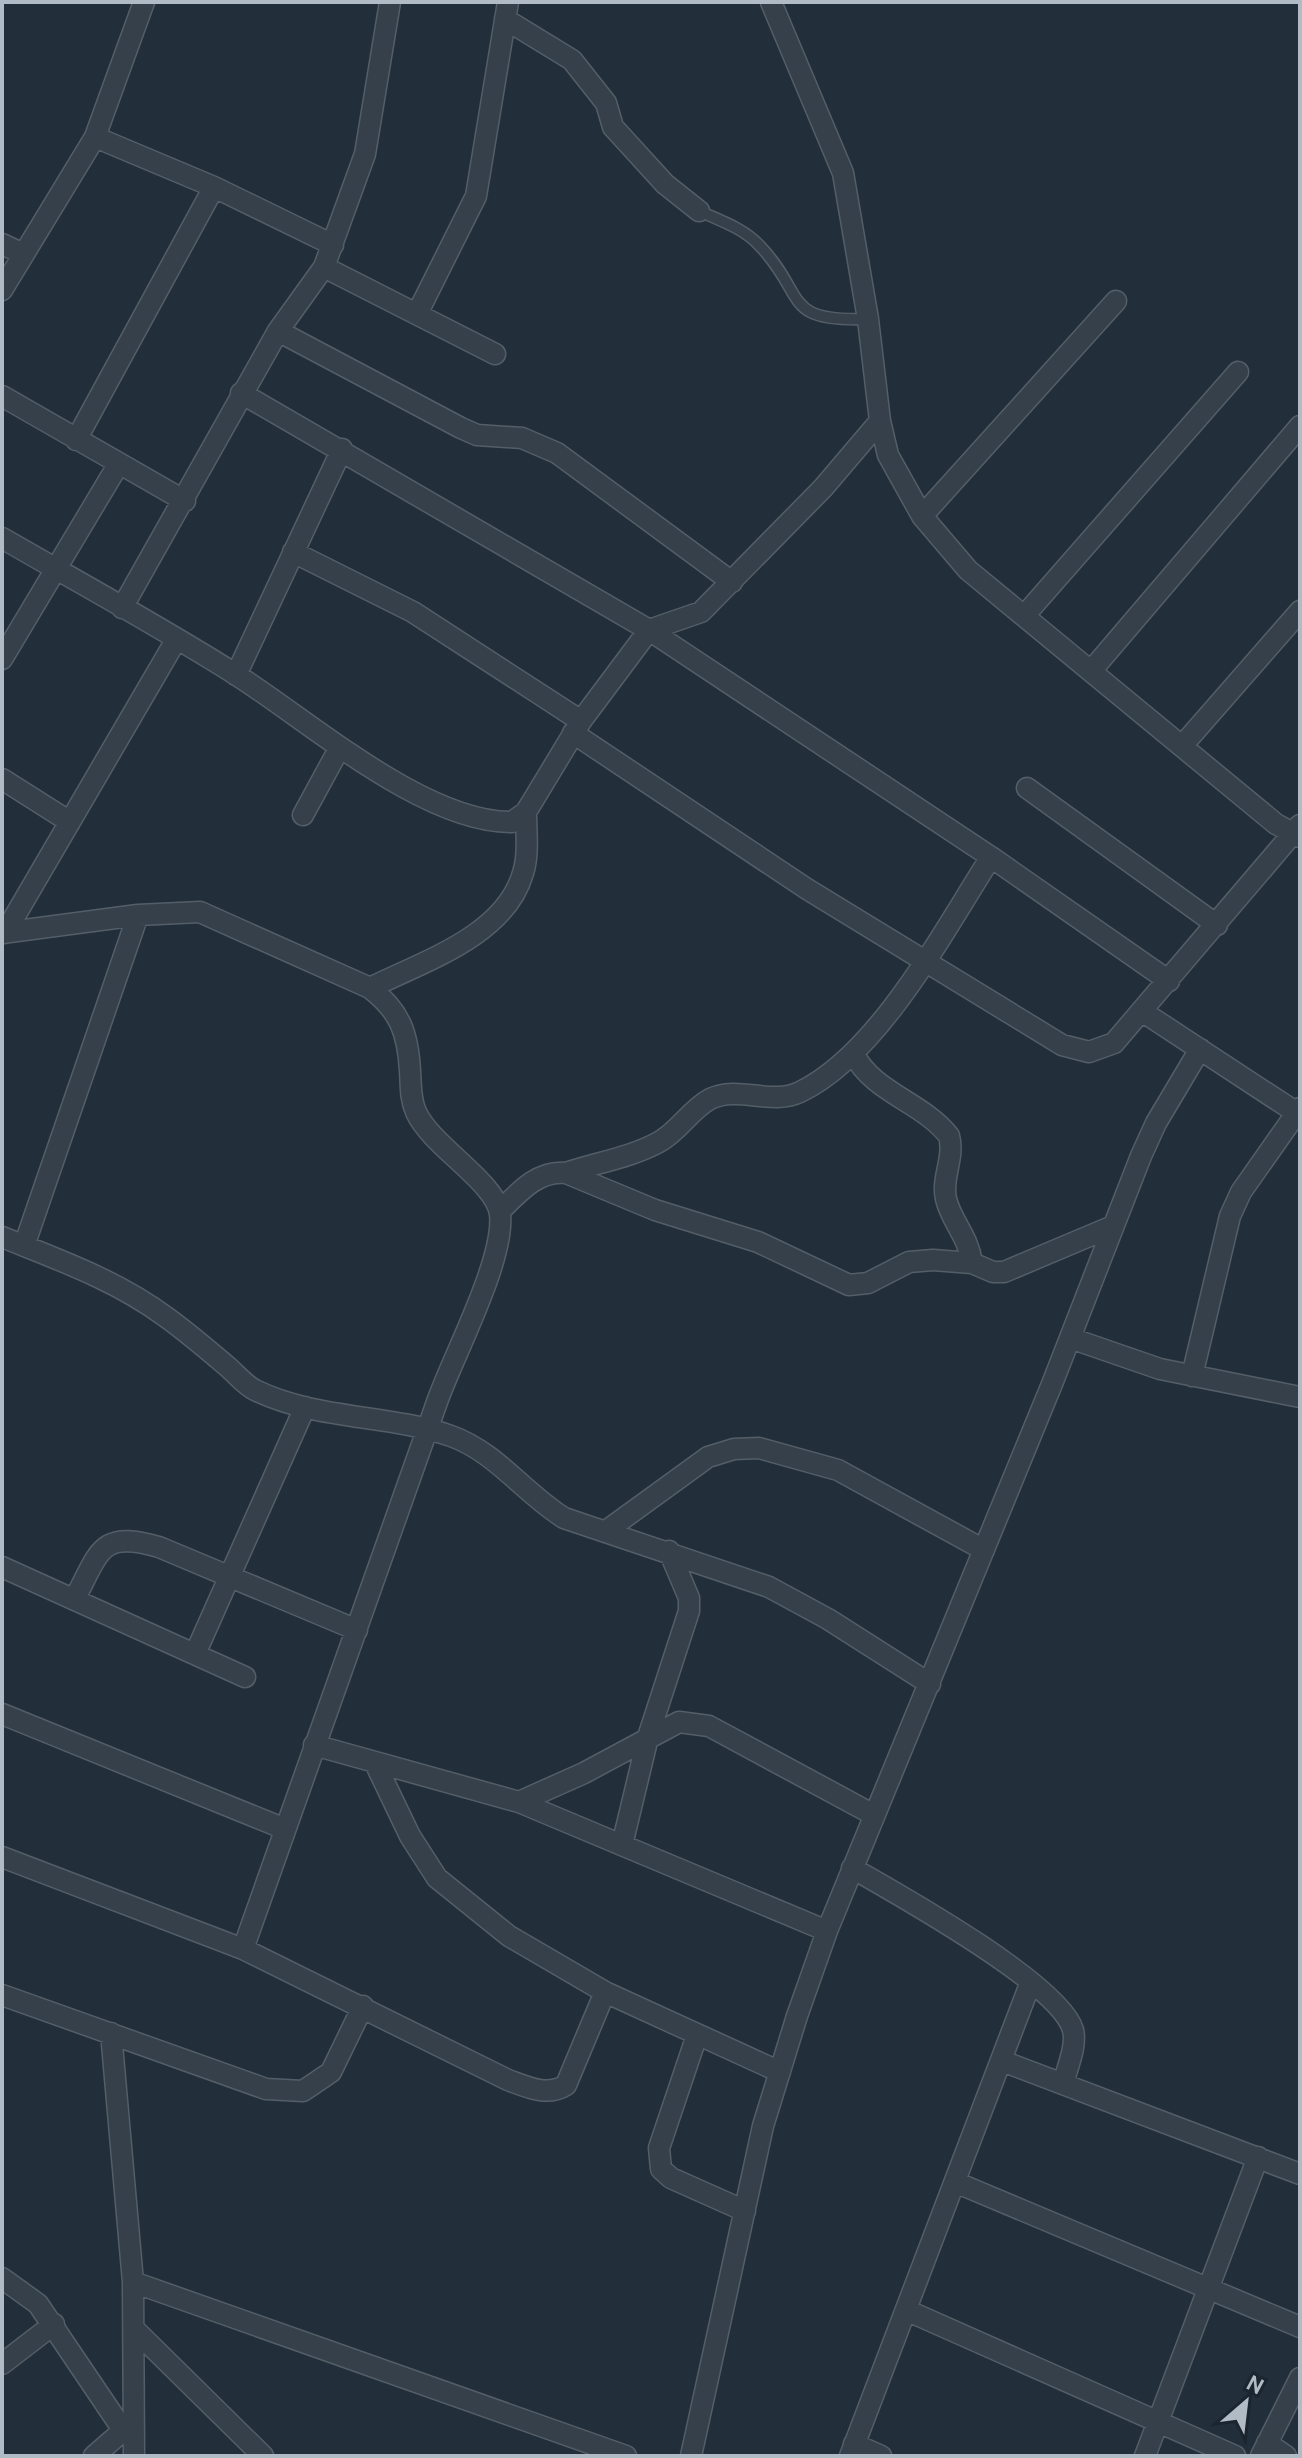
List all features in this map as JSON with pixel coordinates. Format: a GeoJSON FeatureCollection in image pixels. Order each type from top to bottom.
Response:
{"type":"FeatureCollection","features":[{"type":"Feature","properties":{"kind":"street"},"geometry":{"type":"LineString","coordinates":[[2,290],[95,137],[144,2]]}},
{"type":"Feature","properties":{"kind":"street"},"geometry":{"type":"LineString","coordinates":[[122,608],[185,501],[241,393],[278,331],[324,267],[365,154],[390,2]]}},
{"type":"Feature","properties":{"kind":"street"},"geometry":{"type":"LineString","coordinates":[[293,552],[413,612],[807,889],[1062,1045],[1089,1052],[1114,1043],[1143,1012],[1298,832],[1276,824],[968,570],[922,516],[888,455],[880,421],[868,319],[843,173],[771,2]]}},
{"type":"Feature","properties":{"kind":"street"},"geometry":{"type":"LineString","coordinates":[[417,314],[476,196],[507,10],[572,60],[606,103],[613,127],[665,184],[699,211]]}},
{"type":"Feature","properties":{"kind":"street"},"geometry":{"type":"LineString","coordinates":[[95,137],[214,187],[333,245]]}},
{"type":"Feature","properties":{"kind":"street"},"geometry":{"type":"LineString","coordinates":[[76,440],[214,187]]}},
{"type":"Feature","properties":{"kind":"street"},"geometry":{"type":"LineString","coordinates":[[2,244],[23,254]]}},
{"type":"Feature","properties":{"kind":"street"},"geometry":{"type":"LineString","coordinates":[[324,267],[495,354]]}},
{"type":"Feature","properties":{"kind":"street"},"geometry":{"type":"LineString","coordinates":[[922,516],[1116,301]]}},
{"type":"Feature","properties":{"kind":"street"},"geometry":{"type":"LineString","coordinates":[[278,331],[477,435],[522,438],[557,453],[732,582]]}},
{"type":"Feature","properties":{"kind":"street"},"geometry":{"type":"LineString","coordinates":[[1024,616],[1238,372]]}},
{"type":"Feature","properties":{"kind":"street"},"geometry":{"type":"LineString","coordinates":[[241,393],[649,630],[991,857],[1169,981]]}},
{"type":"Feature","properties":{"kind":"street"},"geometry":{"type":"LineString","coordinates":[[2,396],[185,501]]}},
{"type":"Feature","properties":{"kind":"street"},"geometry":{"type":"LineString","coordinates":[[2,538],[236,675],[392,779],[471,817],[512,822],[526,812],[577,727],[649,630],[701,612],[823,488],[880,421]]}},
{"type":"Feature","properties":{"kind":"street"},"geometry":{"type":"LineString","coordinates":[[1091,671],[1300,426]]}},
{"type":"Feature","properties":{"kind":"street"},"geometry":{"type":"LineString","coordinates":[[236,675],[342,449]]}},
{"type":"Feature","properties":{"kind":"street"},"geometry":{"type":"LineString","coordinates":[[2,659],[53,568],[118,465]]}},
{"type":"Feature","properties":{"kind":"street"},"geometry":{"type":"LineString","coordinates":[[1182,746],[1300,611]]}},
{"type":"Feature","properties":{"kind":"street"},"geometry":{"type":"LineString","coordinates":[[4,933],[176,640]]}},
{"type":"Feature","properties":{"kind":"street"},"geometry":{"type":"LineString","coordinates":[[303,815],[340,747]]}},
{"type":"Feature","properties":{"kind":"street"},"geometry":{"type":"LineString","coordinates":[[2,779],[70,822]]}},
{"type":"Feature","properties":{"kind":"street"},"geometry":{"type":"LineString","coordinates":[[1027,788],[1217,925]]}},
{"type":"Feature","properties":{"kind":"street"},"geometry":{"type":"LineString","coordinates":[[370,988],[476,933],[508,904],[524,870],[526,812]]}},
{"type":"Feature","properties":{"kind":"street"},"geometry":{"type":"LineString","coordinates":[[566,1173],[659,1142],[694,1110],[713,1098],[739,1092],[764,1097],[800,1092],[854,1054],[924,961],[991,857]]}},
{"type":"Feature","properties":{"kind":"street"},"geometry":{"type":"LineString","coordinates":[[4,933],[138,915],[200,912],[370,988],[392,1004],[403,1027],[411,1097],[417,1114],[433,1137],[492,1197],[500,1211],[500,1226],[484,1283],[428,1428],[243,1949]]}},
{"type":"Feature","properties":{"kind":"street"},"geometry":{"type":"LineString","coordinates":[[24,1246],[138,915]]}},
{"type":"Feature","properties":{"kind":"street"},"geometry":{"type":"LineString","coordinates":[[1143,1012],[1299,1112],[1241,1192],[1230,1216],[1192,1376]]}},
{"type":"Feature","properties":{"kind":"street"},"geometry":{"type":"LineString","coordinates":[[691,2456],[745,2211],[780,2072],[827,1931],[1156,1123],[1200,1049]]}},
{"type":"Feature","properties":{"kind":"street"},"geometry":{"type":"LineString","coordinates":[[854,1054],[861,1068],[927,1114],[949,1136],[951,1165],[945,1197],[969,1245],[972,1263]]}},
{"type":"Feature","properties":{"kind":"street"},"geometry":{"type":"LineString","coordinates":[[500,1211],[540,1177],[554,1172],[566,1173],[655,1210],[758,1242],[849,1285],[868,1283],[909,1262],[972,1263],[993,1272],[1004,1272],[1113,1226]]}},
{"type":"Feature","properties":{"kind":"street"},"geometry":{"type":"LineString","coordinates":[[2,1237],[88,1270],[165,1316],[252,1389],[305,1407],[428,1428],[470,1444],[487,1455],[537,1501],[564,1518],[669,1551],[796,1599],[930,1684]]}},
{"type":"Feature","properties":{"kind":"street"},"geometry":{"type":"LineString","coordinates":[[1070,1338],[1192,1376],[1300,1397]]}},
{"type":"Feature","properties":{"kind":"street"},"geometry":{"type":"LineString","coordinates":[[195,1654],[305,1407]]}},
{"type":"Feature","properties":{"kind":"street"},"geometry":{"type":"LineString","coordinates":[[606,1531],[708,1457],[734,1449],[759,1448],[838,1470],[984,1550]]}},
{"type":"Feature","properties":{"kind":"street"},"geometry":{"type":"LineString","coordinates":[[75,1598],[95,1559],[105,1546],[118,1539],[159,1547],[357,1630]]}},
{"type":"Feature","properties":{"kind":"street"},"geometry":{"type":"LineString","coordinates":[[622,1845],[648,1737],[689,1611],[689,1598],[669,1551]]}},
{"type":"Feature","properties":{"kind":"street"},"geometry":{"type":"LineString","coordinates":[[2,1567],[245,1677]]}},
{"type":"Feature","properties":{"kind":"street"},"geometry":{"type":"LineString","coordinates":[[2,1714],[285,1829]]}},
{"type":"Feature","properties":{"kind":"street"},"geometry":{"type":"LineString","coordinates":[[519,1802],[584,1773],[679,1722],[709,1726],[874,1815]]}},
{"type":"Feature","properties":{"kind":"street"},"geometry":{"type":"LineString","coordinates":[[314,1745],[519,1802],[827,1931]]}},
{"type":"Feature","properties":{"kind":"street"},"geometry":{"type":"LineString","coordinates":[[375,1763],[410,1836],[437,1878],[509,1936],[605,1992],[780,2072]]}},
{"type":"Feature","properties":{"kind":"street"},"geometry":{"type":"LineString","coordinates":[[2,1857],[243,1949],[508,2080],[538,2091],[557,2091],[572,2075],[605,1992]]}},
{"type":"Feature","properties":{"kind":"street"},"geometry":{"type":"LineString","coordinates":[[852,1868],[917,1905],[1030,1984],[1064,2012],[1075,2038],[1063,2084]]}},
{"type":"Feature","properties":{"kind":"street"},"geometry":{"type":"LineString","coordinates":[[881,2456],[852,2450],[1030,1984]]}},
{"type":"Feature","properties":{"kind":"street"},"geometry":{"type":"LineString","coordinates":[[3,2003],[111,2033],[266,2089],[303,2091],[331,2072],[363,2006]]}},
{"type":"Feature","properties":{"kind":"street"},"geometry":{"type":"LineString","coordinates":[[111,2033],[133,2282],[129,2425],[134,2456]]}},
{"type":"Feature","properties":{"kind":"street"},"geometry":{"type":"LineString","coordinates":[[697,2035],[658,2159],[661,2169],[671,2178],[745,2211]]}},
{"type":"Feature","properties":{"kind":"street"},"geometry":{"type":"LineString","coordinates":[[1002,2061],[1300,2174]]}},
{"type":"Feature","properties":{"kind":"street"},"geometry":{"type":"LineString","coordinates":[[1145,2456],[1258,2157]]}},
{"type":"Feature","properties":{"kind":"street"},"geometry":{"type":"LineString","coordinates":[[955,2182],[1300,2327]]}},
{"type":"Feature","properties":{"kind":"street"},"geometry":{"type":"LineString","coordinates":[[2,2278],[38,2304],[129,2425]]}},
{"type":"Feature","properties":{"kind":"street"},"geometry":{"type":"LineString","coordinates":[[133,2282],[626,2456]]}},
{"type":"Feature","properties":{"kind":"street"},"geometry":{"type":"LineString","coordinates":[[906,2310],[1235,2456]]}},
{"type":"Feature","properties":{"kind":"street"},"geometry":{"type":"LineString","coordinates":[[2,2364],[54,2324]]}},
{"type":"Feature","properties":{"kind":"street"},"geometry":{"type":"LineString","coordinates":[[134,2329],[263,2456]]}},
{"type":"Feature","properties":{"kind":"street"},"geometry":{"type":"LineString","coordinates":[[1286,2456],[1264,2450],[1300,2378]]}},
{"type":"Feature","properties":{"kind":"street"},"geometry":{"type":"LineString","coordinates":[[94,2456],[129,2425]]}},
{"type":"Feature","properties":{"kind":"lane"},"geometry":{"type":"LineString","coordinates":[[699,211],[756,242],[805,311],[818,318],[868,319]]}}]}
